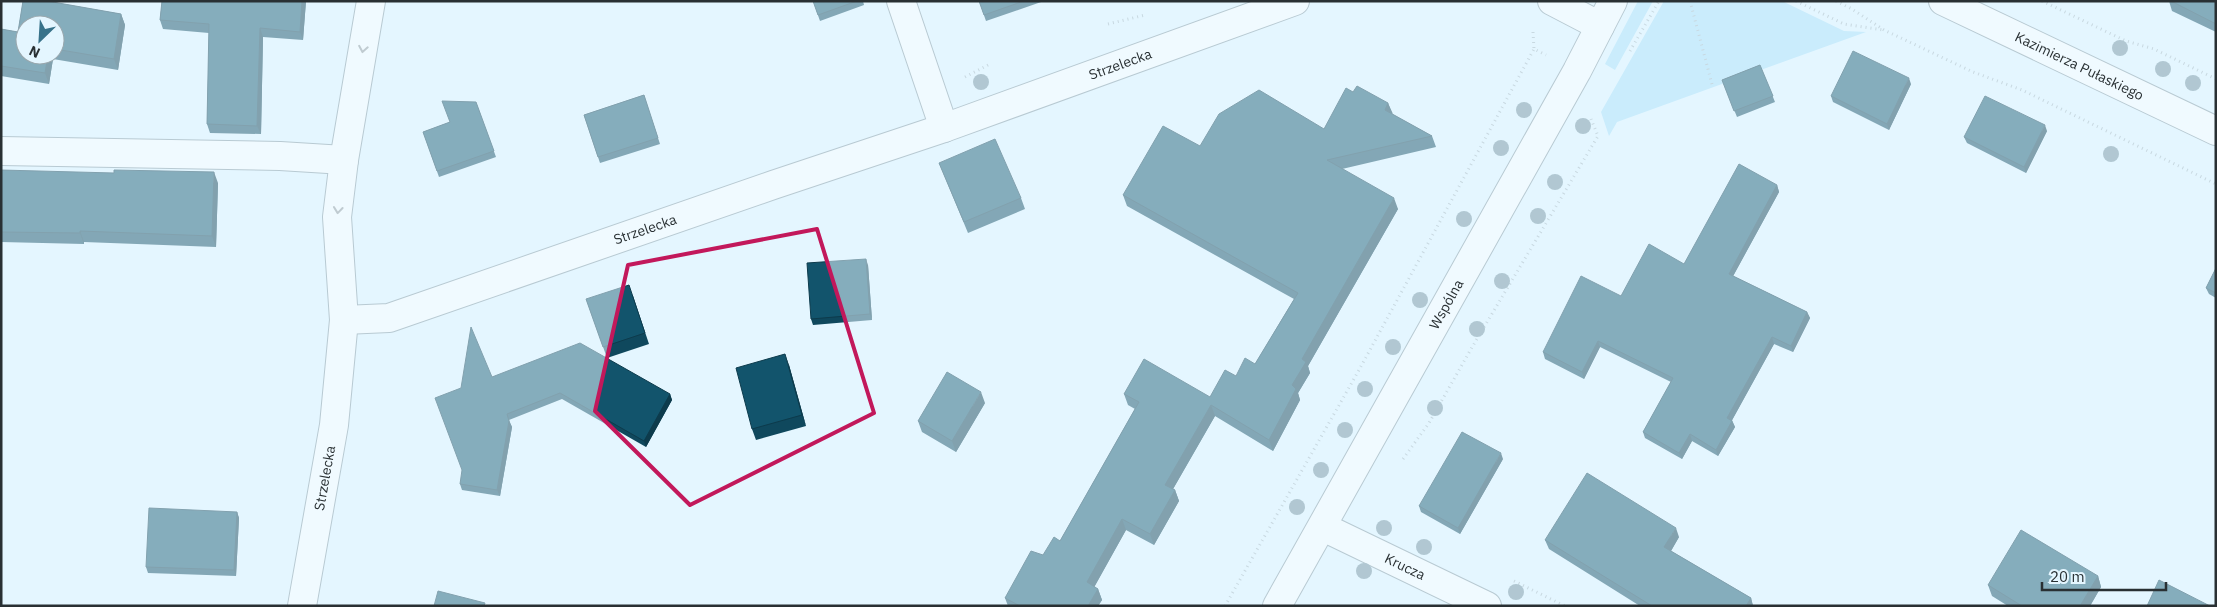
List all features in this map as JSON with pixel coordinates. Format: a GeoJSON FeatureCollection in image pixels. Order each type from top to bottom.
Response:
{"type":"FeatureCollection","features":[{"type":"Feature","properties":{"kind":"street","name":"Strzelecka"},"geometry":{"type":"LineString","coordinates":[[302,606],[334,425],[344,320],[337,217],[344,160],[371,1]]}},
{"type":"Feature","properties":{"kind":"street"},"geometry":{"type":"LineString","coordinates":[[900,1],[944,128]]}},
{"type":"Feature","properties":{"kind":"street","name":"Strzelecka"},"geometry":{"type":"LineString","coordinates":[[344,320],[389,318],[944,128],[1295,1]]}},
{"type":"Feature","properties":{"kind":"street"},"geometry":{"type":"LineString","coordinates":[[1552,1],[1600,26]]}},
{"type":"Feature","properties":{"kind":"street","name":"Wspólna"},"geometry":{"type":"LineString","coordinates":[[1278,606],[1613,1]]}},
{"type":"Feature","properties":{"kind":"street","name":"Kazimierza Pułaskiego"},"geometry":{"type":"LineString","coordinates":[[1943,1],[2216,131]]}},
{"type":"Feature","properties":{"kind":"street"},"geometry":{"type":"LineString","coordinates":[[1,151],[280,156],[344,160]]}},
{"type":"Feature","properties":{"kind":"street","name":"Krucza"},"geometry":{"type":"LineString","coordinates":[[1322,527],[1487,606]]}},
{"type":"Feature","properties":{"kind":"path"},"geometry":{"type":"LineString","coordinates":[[1690,1],[1713,88]]}},
{"type":"Feature","properties":{"kind":"path"},"geometry":{"type":"LineString","coordinates":[[1796,1],[1844,24],[1884,30]]}},
{"type":"Feature","properties":{"kind":"path"},"geometry":{"type":"LineString","coordinates":[[1836,1],[1884,30],[1973,72],[2022,90],[2216,184]]}},
{"type":"Feature","properties":{"kind":"path"},"geometry":{"type":"LineString","coordinates":[[2042,1],[2126,41],[2154,49],[2216,79]]}},
{"type":"Feature","properties":{"kind":"path"},"geometry":{"type":"LineString","coordinates":[[1108,24],[1113,22]]}},
{"type":"Feature","properties":{"kind":"path"},"geometry":{"type":"LineString","coordinates":[[1225,606],[1359,370],[1534,49],[1533,26]]}},
{"type":"Feature","properties":{"kind":"path"},"geometry":{"type":"LineString","coordinates":[[1534,49],[1547,56]]}},
{"type":"Feature","properties":{"kind":"path"},"geometry":{"type":"LineString","coordinates":[[964,78],[990,64]]}},
{"type":"Feature","properties":{"kind":"path"},"geometry":{"type":"LineString","coordinates":[[1399,466],[1430,423],[1471,349],[1598,136],[1591,119],[1596,111]]}},
{"type":"Feature","properties":{"kind":"highlighted area"},"geometry":{"type":"Polygon","coordinates":[[[817,229],[874,413],[690,505],[595,411],[628,265],[817,229]]]}},
{"type":"Feature","properties":{"kind":"shaded area"},"geometry":{"type":"Polygon","coordinates":[[[1638,1],[1653,1],[1615,70],[1605,64],[1638,1]]]}},
{"type":"Feature","properties":{"kind":"shaded area"},"geometry":{"type":"Polygon","coordinates":[[[1664,1],[1782,1],[1844,31],[1866,32],[1617,122],[1609,136],[1601,112],[1664,1]]]}},
{"type":"Feature","properties":{"kind":"building"},"geometry":{"type":"Polygon","coordinates":[[[23,1],[47,1],[121,14],[114,59],[65,51],[65,15],[21,15],[23,1]]]}},
{"type":"Feature","properties":{"kind":"building"},"geometry":{"type":"Polygon","coordinates":[[[162,1],[302,1],[300,32],[260,28],[257,126],[207,124],[209,24],[160,20],[162,1]]]}},
{"type":"Feature","properties":{"kind":"building"},"geometry":{"type":"Polygon","coordinates":[[[813,1],[857,1],[818,15],[813,1]]]}},
{"type":"Feature","properties":{"kind":"building"},"geometry":{"type":"Polygon","coordinates":[[[979,1],[1024,1],[984,15],[979,1]]]}},
{"type":"Feature","properties":{"kind":"building"},"geometry":{"type":"Polygon","coordinates":[[[2171,1],[2216,1],[2216,24],[2171,1]]]}},
{"type":"Feature","properties":{"kind":"building"},"geometry":{"type":"Polygon","coordinates":[[[1,29],[15,31],[15,65],[46,65],[45,73],[1,66],[1,29]]]}},
{"type":"Feature","properties":{"kind":"building"},"geometry":{"type":"Polygon","coordinates":[[[1853,51],[1909,78],[1887,124],[1831,96],[1853,51]]]}},
{"type":"Feature","properties":{"kind":"building"},"geometry":{"type":"Polygon","coordinates":[[[1760,65],[1773,96],[1734,111],[1722,80],[1760,65]]]}},
{"type":"Feature","properties":{"kind":"building"},"geometry":{"type":"Polygon","coordinates":[[[1357,86],[1388,103],[1385,110],[1432,136],[1327,160],[1394,198],[1302,359],[1306,362],[1292,385],[1296,389],[1269,440],[1211,405],[1165,485],[1175,490],[1150,534],[1122,519],[1087,582],[1098,589],[1088,606],[1020,606],[1005,598],[1031,551],[1043,555],[1054,537],[1060,541],[1139,402],[1124,394],[1144,359],[1210,397],[1225,370],[1236,376],[1245,358],[1255,364],[1298,293],[1123,195],[1163,126],[1200,146],[1219,114],[1259,90],[1324,129],[1346,88],[1353,92],[1357,86]]]}},
{"type":"Feature","properties":{"kind":"building"},"geometry":{"type":"Polygon","coordinates":[[[644,95],[658,138],[598,157],[584,115],[644,95]]]}},
{"type":"Feature","properties":{"kind":"building"},"geometry":{"type":"Polygon","coordinates":[[[1985,96],[2045,125],[2024,167],[1964,137],[1985,96]]]}},
{"type":"Feature","properties":{"kind":"building"},"geometry":{"type":"Polygon","coordinates":[[[442,101],[476,102],[494,151],[437,171],[423,132],[450,122],[442,101]]]}},
{"type":"Feature","properties":{"kind":"building"},"geometry":{"type":"Polygon","coordinates":[[[995,139],[1021,198],[964,222],[939,163],[995,139]]]}},
{"type":"Feature","properties":{"kind":"building"},"geometry":{"type":"Polygon","coordinates":[[[1739,164],[1777,185],[1729,274],[1807,312],[1791,346],[1772,337],[1727,418],[1732,421],[1716,450],[1690,434],[1679,453],[1643,432],[1673,378],[1598,341],[1582,372],[1543,352],[1581,276],[1621,296],[1649,244],[1684,264],[1739,164]]]}},
{"type":"Feature","properties":{"kind":"building"},"geometry":{"type":"Polygon","coordinates":[[[1,170],[114,173],[114,170],[214,172],[212,236],[80,231],[80,233],[1,232],[1,170]]]}},
{"type":"Feature","properties":{"kind":"building"},"geometry":{"type":"Polygon","coordinates":[[[866,259],[870,314],[811,319],[807,263],[866,259]]]}},
{"type":"Feature","properties":{"kind":"building"},"geometry":{"type":"Polygon","coordinates":[[[2216,268],[2216,293],[2206,288],[2216,268]]]}},
{"type":"Feature","properties":{"kind":"building"},"geometry":{"type":"Polygon","coordinates":[[[629,285],[645,333],[603,347],[586,299],[629,285]]]}},
{"type":"Feature","properties":{"kind":"building"},"geometry":{"type":"Polygon","coordinates":[[[471,327],[492,377],[580,343],[670,394],[644,441],[560,393],[507,414],[509,421],[497,490],[460,484],[462,470],[435,398],[461,388],[471,327]]]}},
{"type":"Feature","properties":{"kind":"building"},"geometry":{"type":"Polygon","coordinates":[[[785,354],[802,415],[752,429],[736,368],[785,354]]]}},
{"type":"Feature","properties":{"kind":"building"},"geometry":{"type":"Polygon","coordinates":[[[947,372],[981,392],[952,441],[918,421],[947,372]]]}},
{"type":"Feature","properties":{"kind":"building"},"geometry":{"type":"Polygon","coordinates":[[[1462,432],[1501,453],[1458,528],[1419,506],[1462,432]]]}},
{"type":"Feature","properties":{"kind":"building"},"geometry":{"type":"Polygon","coordinates":[[[1587,473],[1676,528],[1664,547],[1751,598],[1746,606],[1652,606],[1545,540],[1587,473]]]}},
{"type":"Feature","properties":{"kind":"building"},"geometry":{"type":"Polygon","coordinates":[[[149,508],[237,512],[234,570],[146,567],[149,508]]]}},
{"type":"Feature","properties":{"kind":"building"},"geometry":{"type":"Polygon","coordinates":[[[2021,530],[2098,576],[2080,606],[2022,606],[1988,585],[2021,530]]]}},
{"type":"Feature","properties":{"kind":"building"},"geometry":{"type":"Polygon","coordinates":[[[2159,580],[2210,606],[2147,606],[2159,580]]]}},
{"type":"Feature","properties":{"kind":"building"},"geometry":{"type":"Polygon","coordinates":[[[438,591],[485,603],[484,606],[434,606],[438,591]]]}}]}
